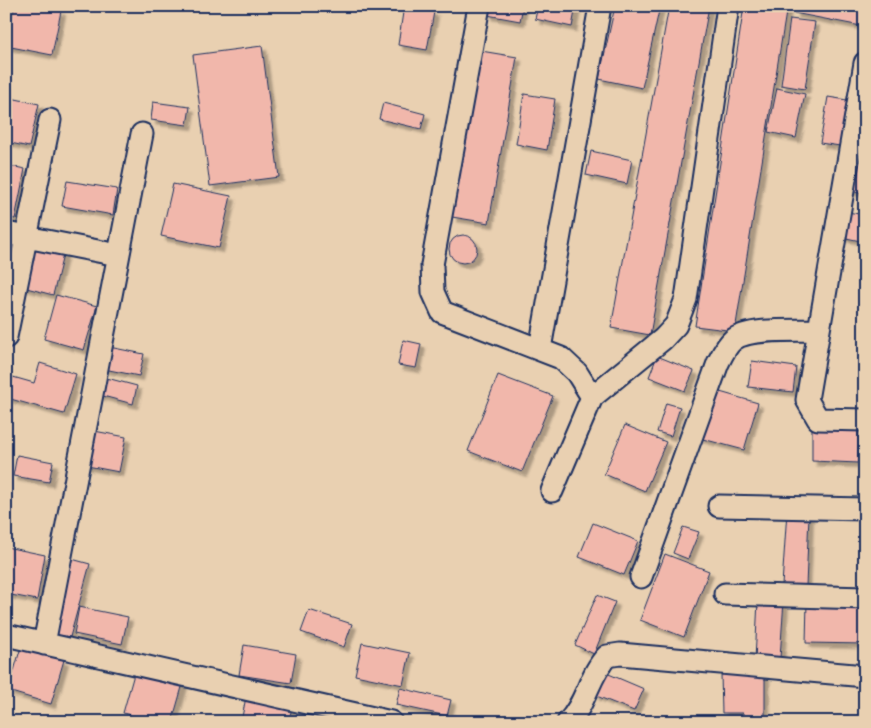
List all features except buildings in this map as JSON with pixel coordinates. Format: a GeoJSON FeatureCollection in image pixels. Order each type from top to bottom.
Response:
{"type":"FeatureCollection","features":[{"type":"Feature","properties":{"kind":"street"},"geometry":{"type":"LineString","coordinates":[[479,6],[432,265],[433,292],[442,312],[561,358],[577,373],[592,397]]}},
{"type":"Feature","properties":{"kind":"street"},"geometry":{"type":"LineString","coordinates":[[540,349],[600,6]]}},
{"type":"Feature","properties":{"kind":"street"},"geometry":{"type":"LineString","coordinates":[[552,491],[592,397],[663,339],[676,325],[686,299],[728,6]]}},
{"type":"Feature","properties":{"kind":"street"},"geometry":{"type":"LineString","coordinates":[[865,63],[807,400],[818,419],[865,420]]}},
{"type":"Feature","properties":{"kind":"street"},"geometry":{"type":"LineString","coordinates":[[6,337],[16,235],[50,120]]}},
{"type":"Feature","properties":{"kind":"street"},"geometry":{"type":"LineString","coordinates":[[44,644],[142,134]]}},
{"type":"Feature","properties":{"kind":"street"},"geometry":{"type":"LineString","coordinates":[[16,235],[118,255]]}},
{"type":"Feature","properties":{"kind":"street"},"geometry":{"type":"LineString","coordinates":[[641,577],[718,363],[725,350],[734,339],[751,333],[819,330]]}},
{"type":"Feature","properties":{"kind":"street"},"geometry":{"type":"LineString","coordinates":[[719,506],[865,509]]}},
{"type":"Feature","properties":{"kind":"street"},"geometry":{"type":"LineString","coordinates":[[725,594],[865,598]]}},
{"type":"Feature","properties":{"kind":"street"},"geometry":{"type":"LineString","coordinates":[[6,635],[391,722]]}},
{"type":"Feature","properties":{"kind":"street"},"geometry":{"type":"LineString","coordinates":[[568,722],[574,715],[599,664],[607,656],[620,654],[865,676]]}}]}
